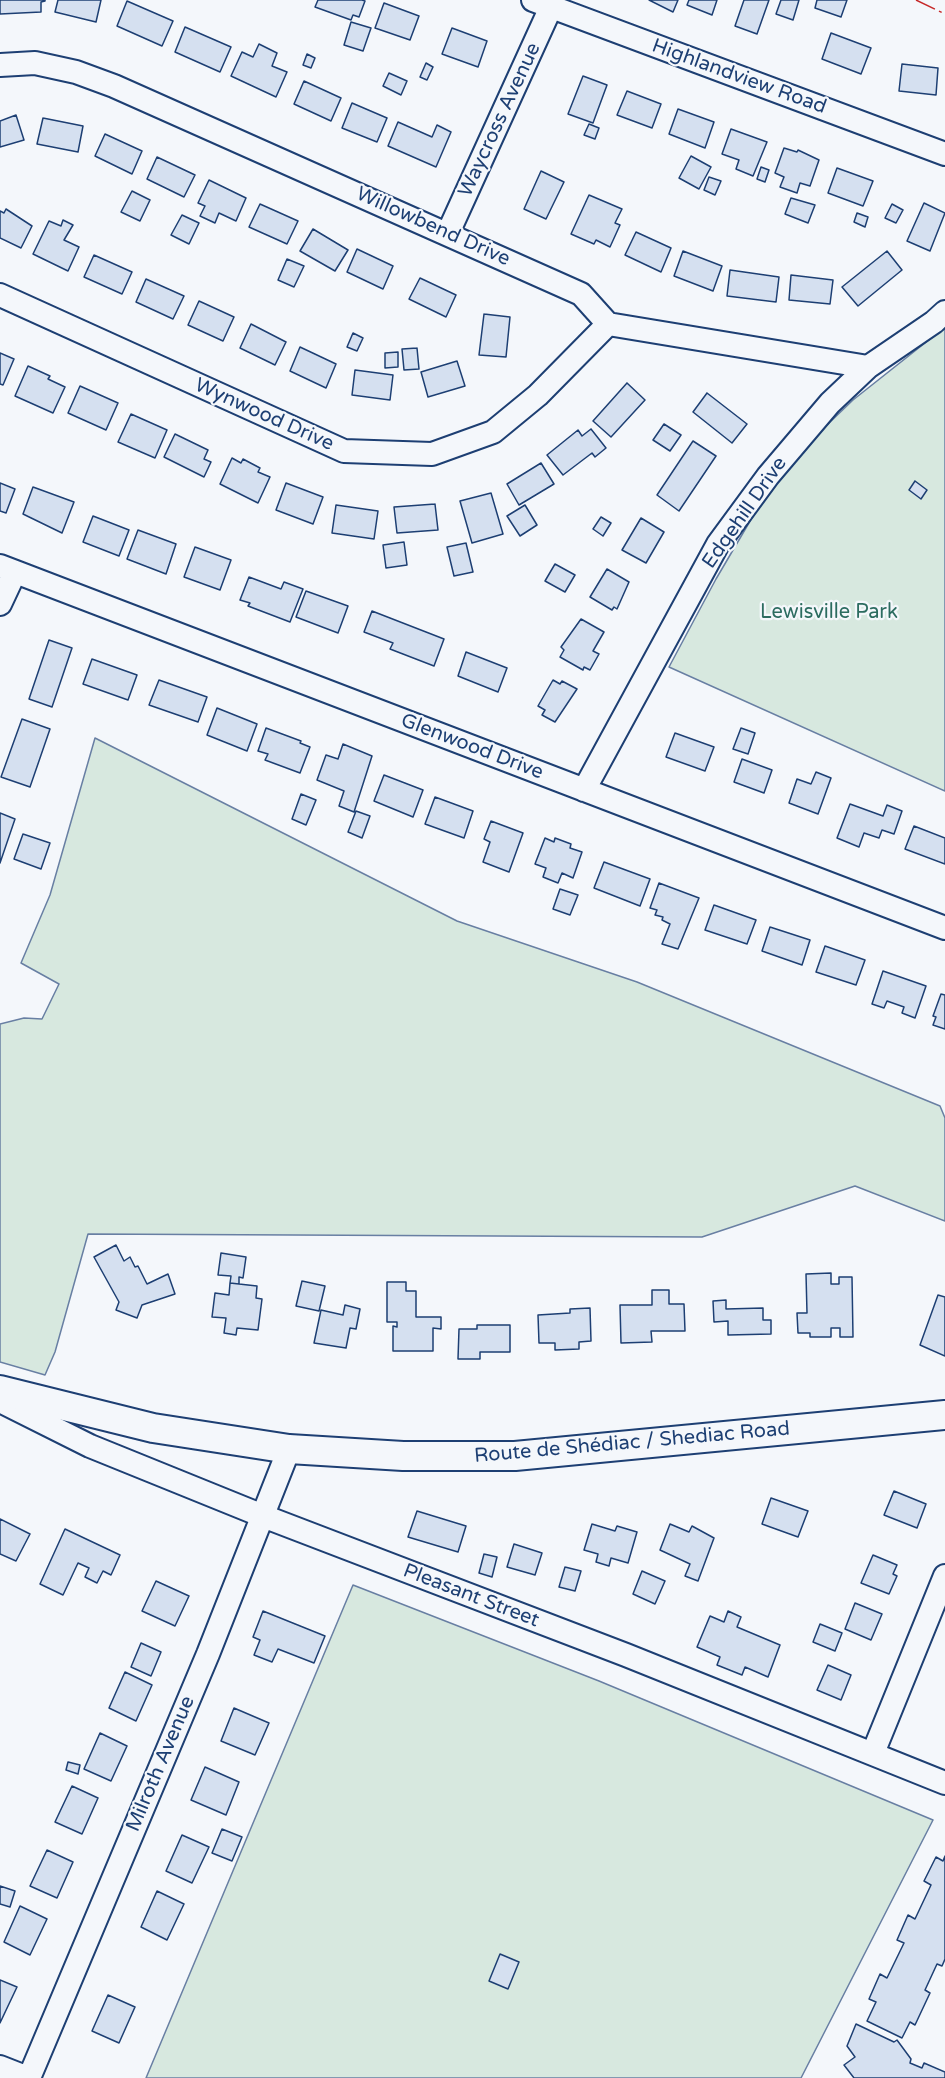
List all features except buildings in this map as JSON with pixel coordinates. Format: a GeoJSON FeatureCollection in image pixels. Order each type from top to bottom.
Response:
{"type":"FeatureCollection","features":[{"type":"Feature","properties":{"kind":"main road","name":"Route de Shédiac / Shediac Road"},"geometry":{"type":"LineString","coordinates":[[0,1390],[153,1428],[289,1449],[403,1456],[515,1456],[945,1415]]}},
{"type":"Feature","properties":{"kind":"street","name":"Highlandview Road"},"geometry":{"type":"LineString","coordinates":[[542,3],[945,154]]}},
{"type":"Feature","properties":{"kind":"street","name":"Waycross Avenue"},"geometry":{"type":"LineString","coordinates":[[448,233],[542,3]]}},
{"type":"Feature","properties":{"kind":"street","name":"Willowbend Drive"},"geometry":{"type":"LineString","coordinates":[[0,65],[35,63],[76,72],[114,86],[581,294],[608,324]]}},
{"type":"Feature","properties":{"kind":"street","name":"Wynwood Drive"},"geometry":{"type":"LineString","coordinates":[[0,295],[344,451],[432,454],[493,432],[538,395],[608,324]]}},
{"type":"Feature","properties":{"kind":"street","name":"Edgehill Drive"},"geometry":{"type":"LineString","coordinates":[[584,790],[718,544],[768,476],[830,403],[868,368],[945,312]]}},
{"type":"Feature","properties":{"kind":"street"},"geometry":{"type":"LineString","coordinates":[[608,324],[868,368]]}},
{"type":"Feature","properties":{"kind":"street"},"geometry":{"type":"LineString","coordinates":[[0,604],[8,569]]}},
{"type":"Feature","properties":{"kind":"street","name":"Glenwood Drive"},"geometry":{"type":"LineString","coordinates":[[8,569],[945,928]]}},
{"type":"Feature","properties":{"kind":"street","name":"Pleasant Street"},"geometry":{"type":"LineString","coordinates":[[0,1401],[90,1446],[263,1516],[945,1783]]}},
{"type":"Feature","properties":{"kind":"street","name":"Milroth Avenue"},"geometry":{"type":"LineString","coordinates":[[28,2078],[208,1654],[289,1449]]}},
{"type":"Feature","properties":{"kind":"street"},"geometry":{"type":"LineString","coordinates":[[873,1754],[945,1576]]}},
{"type":"Feature","properties":{"kind":"street"},"geometry":{"type":"LineString","coordinates":[[0,2067],[28,2078]]}},
{"type":"Feature","properties":{"kind":"green space","name":"Lewisville Park"},"geometry":{"type":"Polygon","coordinates":[[[945,327],[945,791],[669,667],[716,579],[763,499],[804,447],[853,400],[945,327]]]}},
{"type":"Feature","properties":{"kind":"green space"},"geometry":{"type":"Polygon","coordinates":[[[95,738],[457,921],[637,982],[940,1106],[945,1118],[945,1221],[855,1186],[702,1237],[88,1234],[55,1352],[45,1375],[0,1362],[0,1024],[24,1018],[42,1019],[59,984],[21,963],[50,895],[95,738]]]}},
{"type":"Feature","properties":{"kind":"green space"},"geometry":{"type":"Polygon","coordinates":[[[353,1585],[599,1681],[933,1820],[801,2078],[146,2078],[353,1585]]]}},
{"type":"Feature","properties":{"kind":"power"},"geometry":{"type":"LineString","coordinates":[[916,0],[945,14]]}}]}
